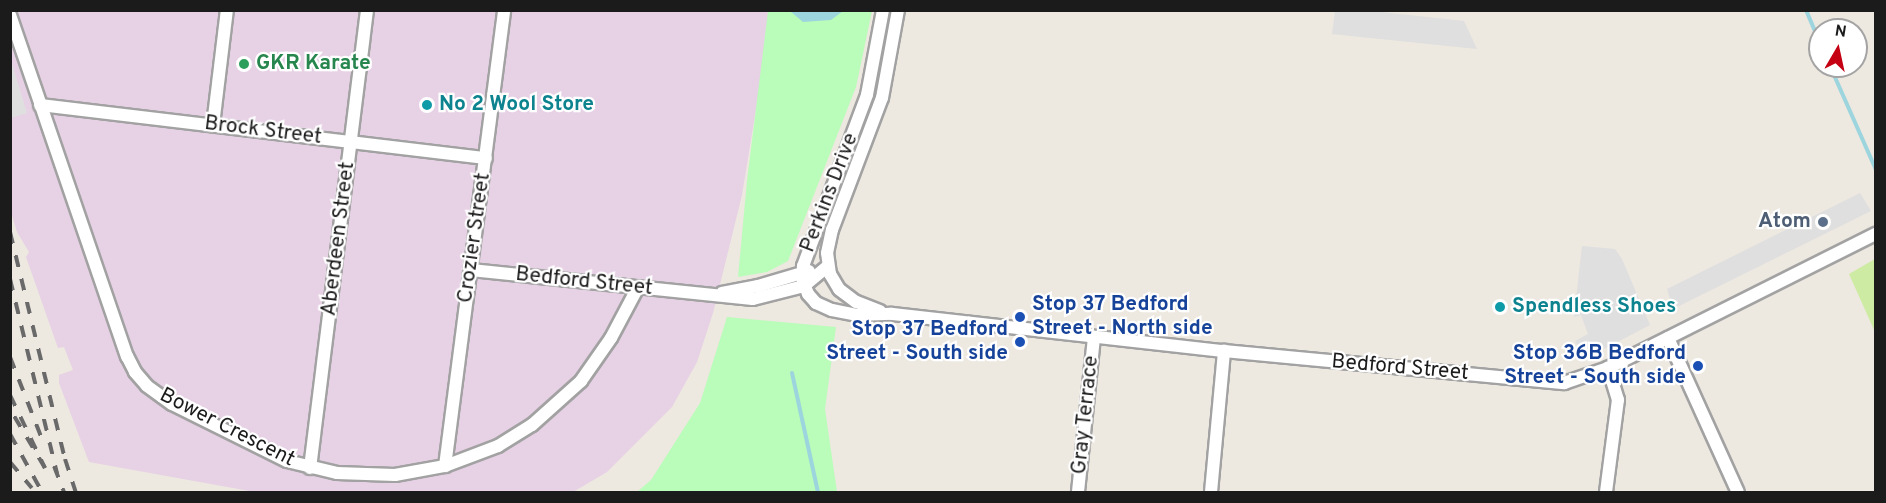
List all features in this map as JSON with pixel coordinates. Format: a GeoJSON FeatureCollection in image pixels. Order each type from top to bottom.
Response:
{"type":"FeatureCollection","features":[{"type":"Feature","properties":{"kind":"street"},"geometry":{"type":"LineString","coordinates":[[213,124],[226,10]]}},
{"type":"Feature","properties":{"kind":"street","name":"Aberdeen Street"},"geometry":{"type":"LineString","coordinates":[[310,468],[367,10]]}},
{"type":"Feature","properties":{"kind":"street","name":"Crozier Street"},"geometry":{"type":"LineString","coordinates":[[445,466],[504,10]]}},
{"type":"Feature","properties":{"kind":"street","name":"Perkins Drive"},"geometry":{"type":"LineString","coordinates":[[804,286],[802,272],[809,244],[867,95],[883,10]]}},
{"type":"Feature","properties":{"kind":"street","name":"Perkins Drive"},"geometry":{"type":"LineString","coordinates":[[892,314],[852,299],[836,285],[828,266],[830,236],[885,87],[898,10]]}},
{"type":"Feature","properties":{"kind":"street"},"geometry":{"type":"LineString","coordinates":[[10,15],[40,105]]}},
{"type":"Feature","properties":{"kind":"street","name":"Brock Street"},"geometry":{"type":"LineString","coordinates":[[40,105],[486,158]]}},
{"type":"Feature","properties":{"kind":"street","name":"Bower Crescent"},"geometry":{"type":"LineString","coordinates":[[40,105],[127,356],[138,375],[151,389],[182,409],[287,461],[310,468],[385,476],[445,466],[512,439],[566,397],[600,355],[637,289]]}},
{"type":"Feature","properties":{"kind":"street","name":"Bedford Street"},"geometry":{"type":"LineString","coordinates":[[892,314],[1224,351],[1550,382],[1581,380],[1875,234]]}},
{"type":"Feature","properties":{"kind":"street","name":"Bedford Street"},"geometry":{"type":"LineString","coordinates":[[697,294],[746,289],[828,266]]}},
{"type":"Feature","properties":{"kind":"street","name":"Bedford Street"},"geometry":{"type":"LineString","coordinates":[[471,270],[637,289],[753,299],[804,286],[828,266]]}},
{"type":"Feature","properties":{"kind":"street"},"geometry":{"type":"LineString","coordinates":[[804,286],[813,300],[827,309],[857,315],[892,314]]}},
{"type":"Feature","properties":{"kind":"street","name":"Gray Terrace"},"geometry":{"type":"LineString","coordinates":[[1078,492],[1094,337]]}},
{"type":"Feature","properties":{"kind":"street"},"geometry":{"type":"LineString","coordinates":[[1668,338],[1738,492]]}},
{"type":"Feature","properties":{"kind":"street"},"geometry":{"type":"LineString","coordinates":[[1211,492],[1224,351]]}},
{"type":"Feature","properties":{"kind":"street"},"geometry":{"type":"LineString","coordinates":[[1606,492],[1618,400],[1608,368]]}},
{"type":"Feature","properties":{"kind":"shaded area"},"geometry":{"type":"Polygon","coordinates":[[[10,11],[772,11],[742,195],[713,313],[697,362],[672,407],[607,472],[573,492],[255,492],[89,462],[59,383],[59,375],[73,370],[64,347],[58,348],[26,257],[29,252],[17,232],[11,212],[10,11]]]}},
{"type":"Feature","properties":{"kind":"shaded area"},"geometry":{"type":"Polygon","coordinates":[[[1335,11],[1372,11],[1464,21],[1477,49],[1332,34],[1335,11]]]}},
{"type":"Feature","properties":{"kind":"shaded area"},"geometry":{"type":"Polygon","coordinates":[[[11,60],[27,113],[10,118],[11,60]]]}},
{"type":"Feature","properties":{"kind":"shaded area"},"geometry":{"type":"Polygon","coordinates":[[[1860,193],[1871,211],[1673,309],[1667,289],[1860,193]]]}},
{"type":"Feature","properties":{"kind":"shaded area"},"geometry":{"type":"Polygon","coordinates":[[[1582,246],[1615,249],[1622,259],[1650,325],[1585,359],[1575,341],[1588,334],[1581,315],[1574,317],[1582,246]]]}},
{"type":"Feature","properties":{"kind":"green space"},"geometry":{"type":"Polygon","coordinates":[[[768,11],[872,11],[856,87],[788,261],[767,272],[738,277],[747,181],[768,11]]]}},
{"type":"Feature","properties":{"kind":"green space"},"geometry":{"type":"Polygon","coordinates":[[[1875,259],[1875,332],[1849,274],[1875,259]]]}},
{"type":"Feature","properties":{"kind":"green space"},"geometry":{"type":"Polygon","coordinates":[[[727,317],[836,327],[825,409],[837,492],[637,492],[651,480],[700,403],[727,317]]]}},
{"type":"Feature","properties":{"kind":"water"},"geometry":{"type":"Polygon","coordinates":[[[790,11],[843,11],[831,20],[803,22],[790,11]]]}},
{"type":"Feature","properties":{"kind":"waterway"},"geometry":{"type":"LineString","coordinates":[[1806,10],[1809,18]]}},
{"type":"Feature","properties":{"kind":"waterway"},"geometry":{"type":"LineString","coordinates":[[1835,78],[1876,170]]}},
{"type":"Feature","properties":{"kind":"waterway"},"geometry":{"type":"LineString","coordinates":[[792,373],[818,492]]}},
{"type":"Feature","properties":{"kind":"railway"},"geometry":{"type":"LineString","coordinates":[[10,232],[65,459],[76,492]]}},
{"type":"Feature","properties":{"kind":"railway"},"geometry":{"type":"LineString","coordinates":[[10,279],[57,473]]}},
{"type":"Feature","properties":{"kind":"railway"},"geometry":{"type":"LineString","coordinates":[[10,357],[42,439]]}},
{"type":"Feature","properties":{"kind":"railway"},"geometry":{"type":"LineString","coordinates":[[10,395],[45,468],[10,409]]}},
{"type":"Feature","properties":{"kind":"railway"},"geometry":{"type":"LineString","coordinates":[[10,434],[42,492]]}},
{"type":"Feature","properties":{"kind":"railway"},"geometry":{"type":"LineString","coordinates":[[10,462],[32,488]]}},
{"type":"Feature","properties":{"kind":"railway"},"geometry":{"type":"LineString","coordinates":[[54,466],[64,492]]}},
{"type":"Feature","properties":{"kind":"place","name":"GKR Karate"},"geometry":{"type":"Point","coordinates":[244,64]}},
{"type":"Feature","properties":{"kind":"place","name":"No 2 Wool Store"},"geometry":{"type":"Point","coordinates":[427,105]}},
{"type":"Feature","properties":{"kind":"place","name":"Atom"},"geometry":{"type":"Point","coordinates":[1823,222]}},
{"type":"Feature","properties":{"kind":"place","name":"Spendless Shoes"},"geometry":{"type":"Point","coordinates":[1500,307]}},
{"type":"Feature","properties":{"kind":"place","name":"Stop 37 Bedford Street - North side"},"geometry":{"type":"Point","coordinates":[1020,317]}},
{"type":"Feature","properties":{"kind":"place","name":"Stop 37 Bedford Street - South side"},"geometry":{"type":"Point","coordinates":[1020,342]}},
{"type":"Feature","properties":{"kind":"place","name":"Stop 36B Bedford Street - South side"},"geometry":{"type":"Point","coordinates":[1698,366]}}]}
